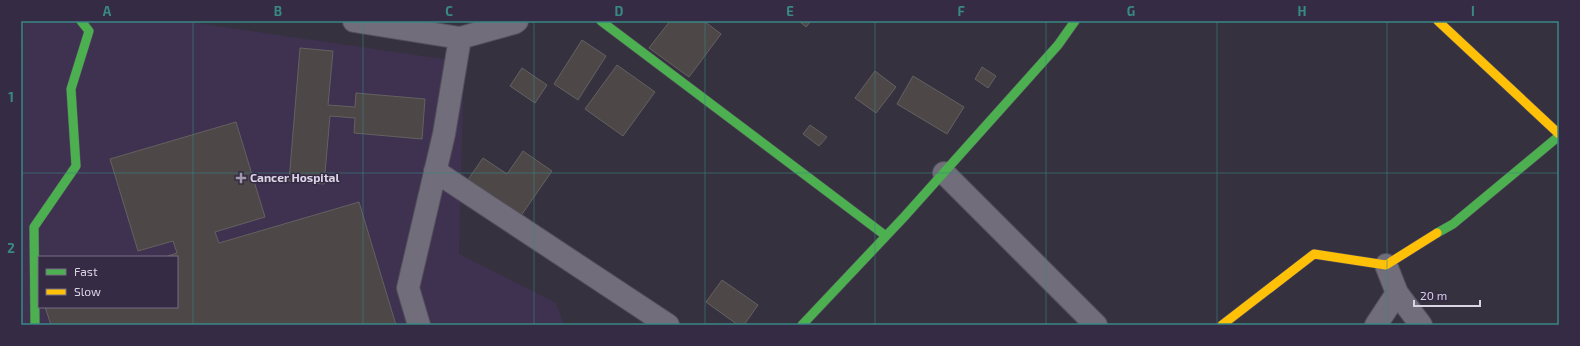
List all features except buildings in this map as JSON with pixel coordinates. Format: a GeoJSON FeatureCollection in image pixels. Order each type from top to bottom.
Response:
{"type":"FeatureCollection","features":[{"type":"Feature","properties":{"kind":"street"},"geometry":{"type":"LineString","coordinates":[[34,325],[34,227],[76,166],[71,89],[88,31],[81,21]]}},
{"type":"Feature","properties":{"kind":"street"},"geometry":{"type":"LineString","coordinates":[[354,21],[460,38],[517,21]]}},
{"type":"Feature","properties":{"kind":"street"},"geometry":{"type":"LineString","coordinates":[[601,21],[886,236]]}},
{"type":"Feature","properties":{"kind":"street"},"geometry":{"type":"LineString","coordinates":[[802,325],[944,173],[1058,45],[1075,21]]}},
{"type":"Feature","properties":{"kind":"street"},"geometry":{"type":"LineString","coordinates":[[1222,325],[1314,254],[1386,265],[1453,224],[1559,135],[1438,21]]}},
{"type":"Feature","properties":{"kind":"street"},"geometry":{"type":"LineString","coordinates":[[419,325],[408,288],[444,134],[460,38]]}},
{"type":"Feature","properties":{"kind":"street"},"geometry":{"type":"LineString","coordinates":[[435,171],[668,325]]}},
{"type":"Feature","properties":{"kind":"street"},"geometry":{"type":"LineString","coordinates":[[944,173],[1096,325]]}},
{"type":"Feature","properties":{"kind":"street"},"geometry":{"type":"LineString","coordinates":[[1386,265],[1397,293],[1421,325]]}},
{"type":"Feature","properties":{"kind":"street"},"geometry":{"type":"LineString","coordinates":[[1376,325],[1397,293]]}},
{"type":"Feature","properties":{"kind":"shaded area","name":"Cancer Hospital"},"geometry":{"type":"Polygon","coordinates":[[[24,21],[182,21],[464,62],[459,254],[556,303],[564,325],[21,325],[21,103],[24,21]]]}},
{"type":"Feature","properties":{"kind":"traffic: fast"},"geometry":{"type":"LineString","coordinates":[[35,325],[34,227],[76,166],[71,89],[89,31],[81,21]]}},
{"type":"Feature","properties":{"kind":"traffic: fast"},"geometry":{"type":"LineString","coordinates":[[601,21],[886,236]]}},
{"type":"Feature","properties":{"kind":"traffic: fast"},"geometry":{"type":"LineString","coordinates":[[802,325],[904,217],[1058,45],[1075,21]]}},
{"type":"Feature","properties":{"kind":"traffic: fast"},"geometry":{"type":"LineString","coordinates":[[1437,233],[1453,224],[1559,136]]}},
{"type":"Feature","properties":{"kind":"traffic: slow"},"geometry":{"type":"LineString","coordinates":[[1438,21],[1559,134]]}},
{"type":"Feature","properties":{"kind":"traffic: slow"},"geometry":{"type":"LineString","coordinates":[[1222,325],[1314,254],[1386,265],[1437,233]]}},
{"type":"Feature","properties":{"kind":"place","name":"Cancer Hospital"},"geometry":{"type":"Point","coordinates":[241,178]}}]}
